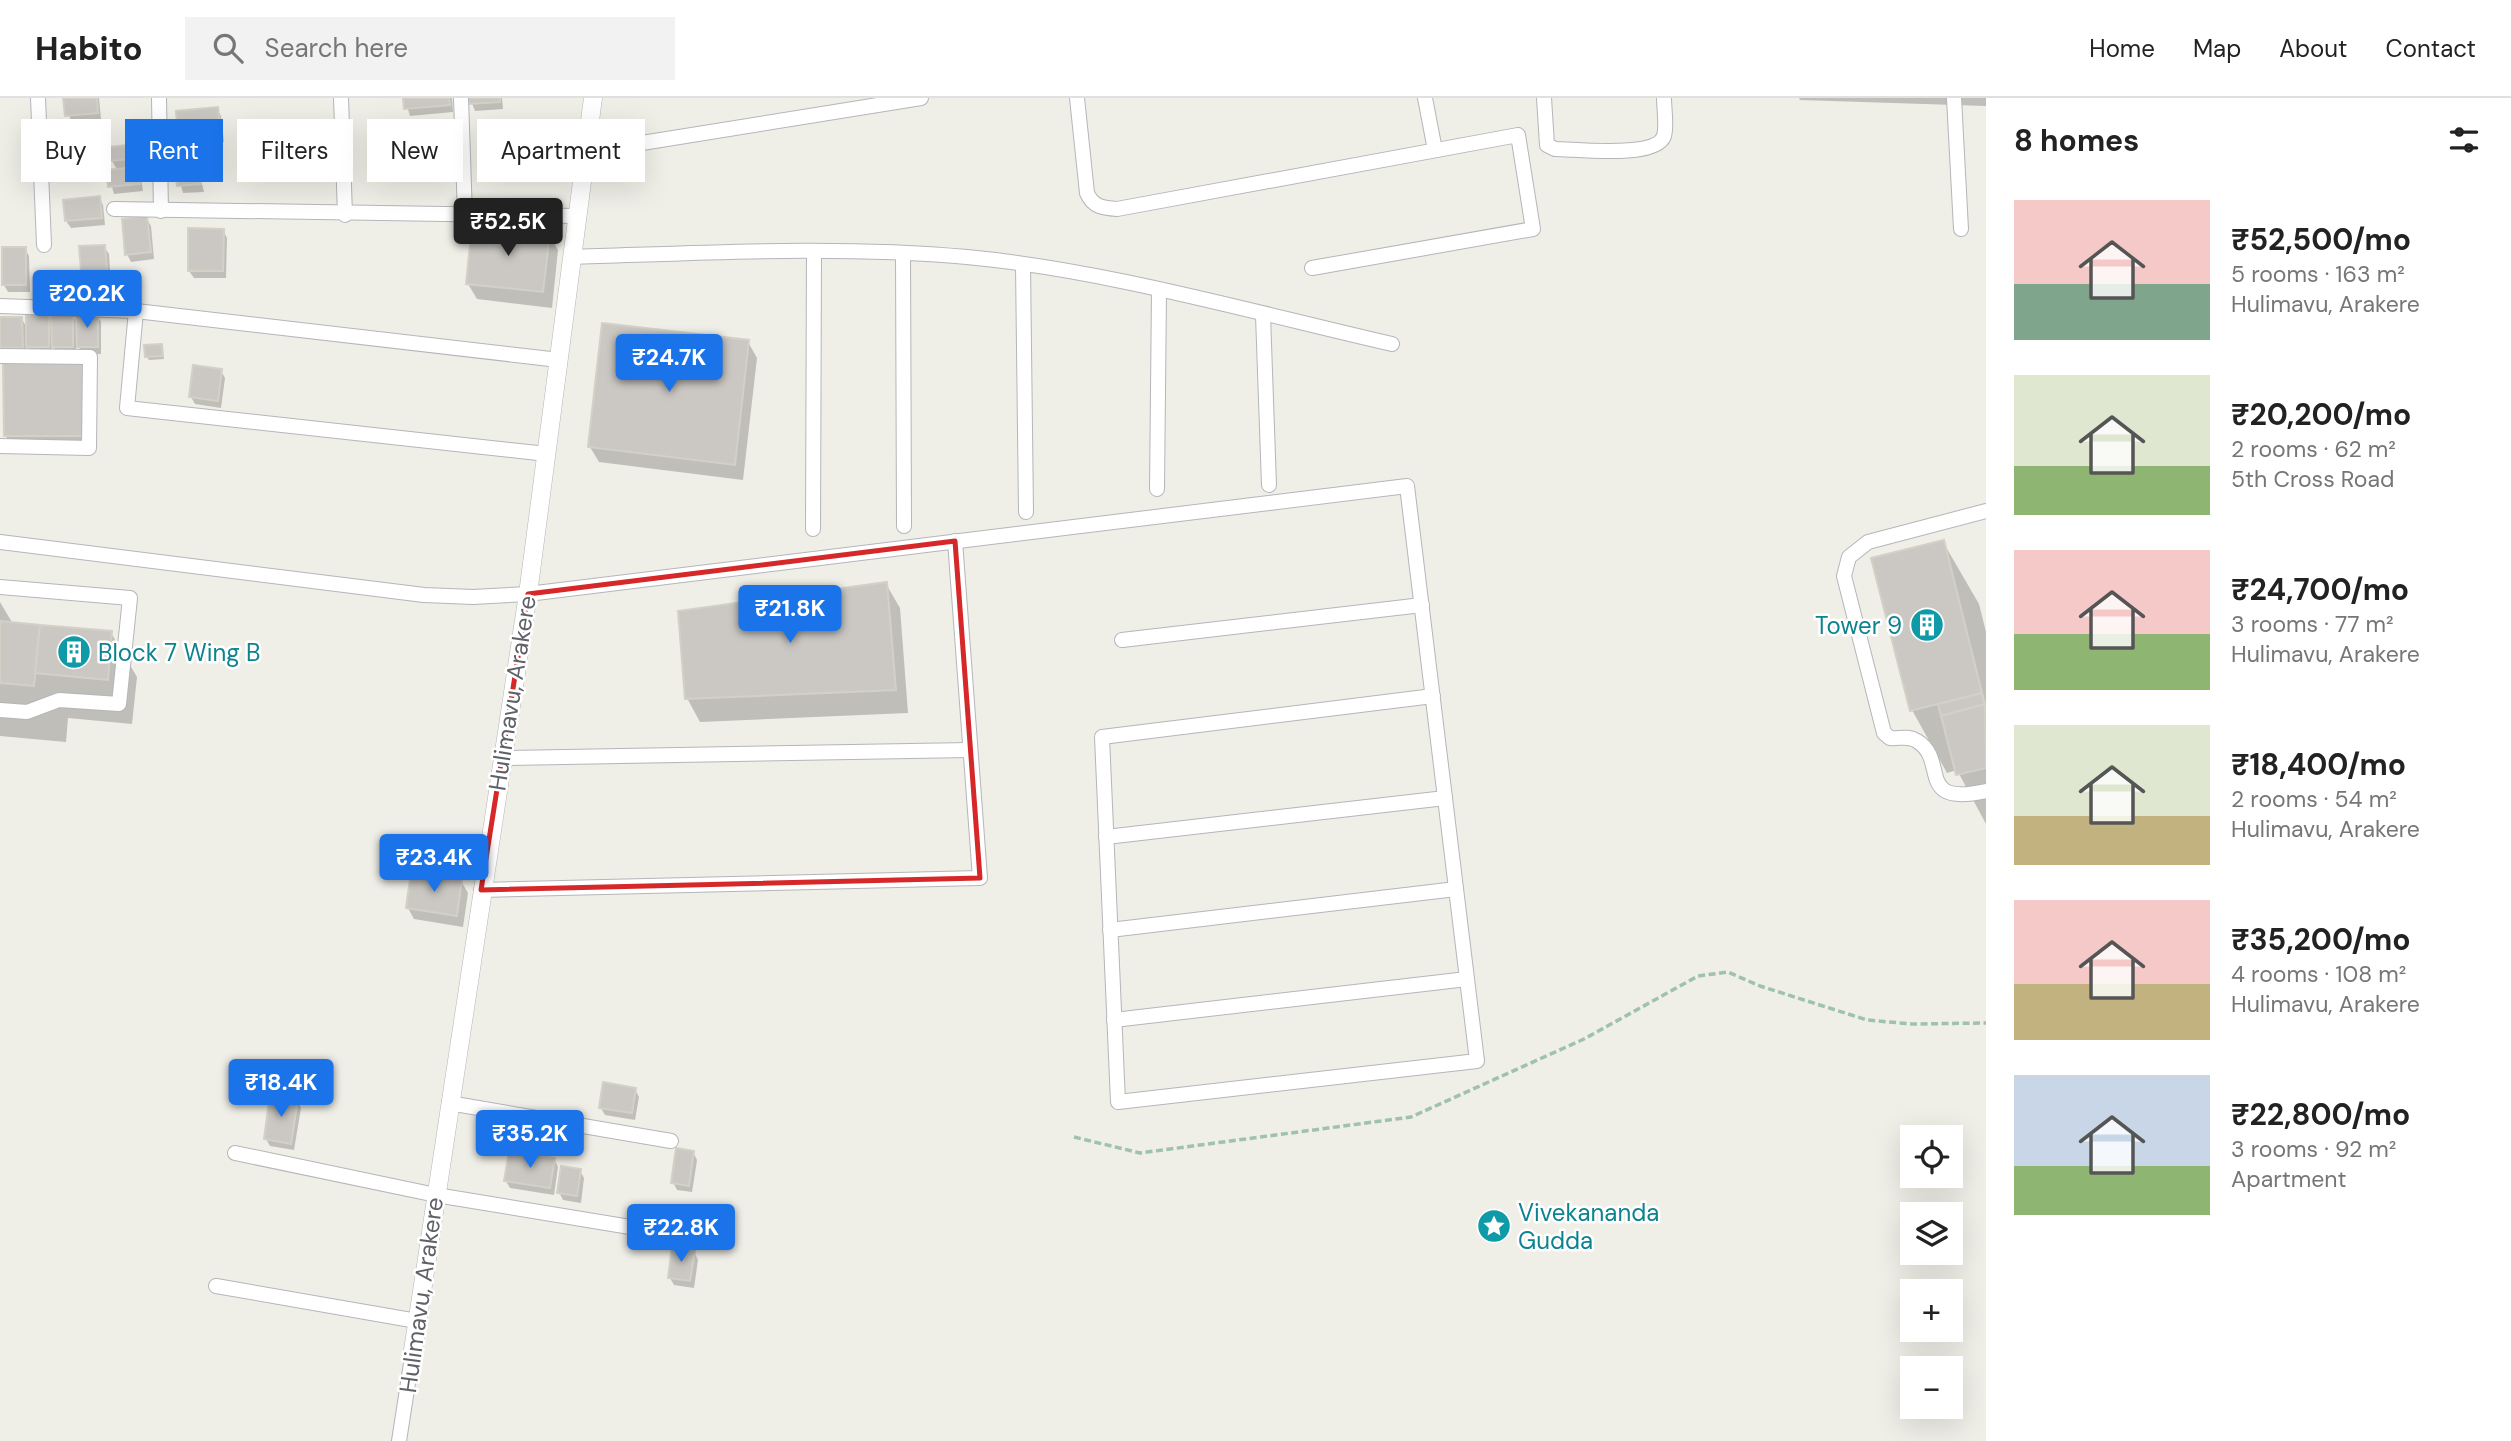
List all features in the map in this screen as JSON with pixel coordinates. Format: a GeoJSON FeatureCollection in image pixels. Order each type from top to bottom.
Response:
{"type":"FeatureCollection","features":[{"type":"Feature","properties":{"kind":"street"},"geometry":{"type":"LineString","coordinates":[[38,98],[44,245]]}},
{"type":"Feature","properties":{"kind":"street"},"geometry":{"type":"LineString","coordinates":[[159,98],[161,211]]}},
{"type":"Feature","properties":{"kind":"street"},"geometry":{"type":"LineString","coordinates":[[341,98],[345,215]]}},
{"type":"Feature","properties":{"kind":"street"},"geometry":{"type":"LineString","coordinates":[[460,98],[466,216]]}},
{"type":"Feature","properties":{"kind":"street","name":"Hulimavu, Arakere"},"geometry":{"type":"LineString","coordinates":[[590,119],[593,98]]}},
{"type":"Feature","properties":{"kind":"street"},"geometry":{"type":"LineString","coordinates":[[645,142],[921,98]]}},
{"type":"Feature","properties":{"kind":"street"},"geometry":{"type":"LineString","coordinates":[[1078,98],[1087,194],[1090,201],[1101,208],[1117,209],[1518,135],[1534,229],[1312,268]]}},
{"type":"Feature","properties":{"kind":"street"},"geometry":{"type":"LineString","coordinates":[[1425,98],[1435,150]]}},
{"type":"Feature","properties":{"kind":"street"},"geometry":{"type":"LineString","coordinates":[[1544,98],[1547,145],[1555,149],[1640,151],[1658,144],[1664,136],[1664,98]]}},
{"type":"Feature","properties":{"kind":"street"},"geometry":{"type":"LineString","coordinates":[[1954,98],[1961,229]]}},
{"type":"Feature","properties":{"kind":"street","name":"Hulimavu, Arakere"},"geometry":{"type":"LineString","coordinates":[[399,1441],[528,594],[582,182]]}},
{"type":"Feature","properties":{"kind":"street"},"geometry":{"type":"LineString","coordinates":[[114,209],[345,215],[578,216]]}},
{"type":"Feature","properties":{"kind":"street"},"geometry":{"type":"LineString","coordinates":[[571,257],[814,251],[968,257],[1160,291],[1392,344]]}},
{"type":"Feature","properties":{"kind":"street"},"geometry":{"type":"LineString","coordinates":[[813,529],[814,251]]}},
{"type":"Feature","properties":{"kind":"street"},"geometry":{"type":"LineString","coordinates":[[903,254],[904,526]]}},
{"type":"Feature","properties":{"kind":"street"},"geometry":{"type":"LineString","coordinates":[[1023,265],[1027,512]]}},
{"type":"Feature","properties":{"kind":"street"},"geometry":{"type":"LineString","coordinates":[[1157,489],[1160,291]]}},
{"type":"Feature","properties":{"kind":"street"},"geometry":{"type":"LineString","coordinates":[[0,306],[136,312],[559,360]]}},
{"type":"Feature","properties":{"kind":"street"},"geometry":{"type":"LineString","coordinates":[[136,312],[127,408],[547,454]]}},
{"type":"Feature","properties":{"kind":"street"},"geometry":{"type":"LineString","coordinates":[[1263,315],[1269,485]]}},
{"type":"Feature","properties":{"kind":"street"},"geometry":{"type":"LineString","coordinates":[[0,356],[89,357],[89,448],[0,446]]}},
{"type":"Feature","properties":{"kind":"street"},"geometry":{"type":"LineString","coordinates":[[0,542],[424,595],[473,597],[528,594],[1407,486],[1422,605],[1433,696],[1445,798],[1477,1061],[1118,1102],[1102,737],[1433,696]]}},
{"type":"Feature","properties":{"kind":"street"},"geometry":{"type":"LineString","coordinates":[[1986,511],[1868,542],[1849,557],[1843,576],[1884,733],[1889,738],[1910,738],[1920,743],[1927,752],[1935,780],[1948,792],[1966,795],[1986,791]]}},
{"type":"Feature","properties":{"kind":"street"},"geometry":{"type":"LineString","coordinates":[[481,890],[980,878],[955,541]]}},
{"type":"Feature","properties":{"kind":"street"},"geometry":{"type":"LineString","coordinates":[[0,587],[130,598],[119,704],[59,700],[27,712],[0,710]]}},
{"type":"Feature","properties":{"kind":"street"},"geometry":{"type":"LineString","coordinates":[[1122,640],[1422,605]]}},
{"type":"Feature","properties":{"kind":"street"},"geometry":{"type":"LineString","coordinates":[[502,758],[970,750]]}},
{"type":"Feature","properties":{"kind":"street"},"geometry":{"type":"LineString","coordinates":[[1106,837],[1445,798]]}},
{"type":"Feature","properties":{"kind":"street"},"geometry":{"type":"LineString","coordinates":[[1110,930],[1456,889]]}},
{"type":"Feature","properties":{"kind":"street"},"geometry":{"type":"LineString","coordinates":[[1114,1020],[1467,979]]}},
{"type":"Feature","properties":{"kind":"street"},"geometry":{"type":"LineString","coordinates":[[449,1103],[671,1141]]}},
{"type":"Feature","properties":{"kind":"street"},"geometry":{"type":"LineString","coordinates":[[235,1153],[436,1195],[630,1227]]}},
{"type":"Feature","properties":{"kind":"street"},"geometry":{"type":"LineString","coordinates":[[216,1286],[417,1321]]}},
{"type":"Feature","properties":{"kind":"path"},"geometry":{"type":"LineString","coordinates":[[1760,986],[1867,1020],[1912,1024],[1986,1023]]}},
{"type":"Feature","properties":{"kind":"highlighted area"},"geometry":{"type":"Polygon","coordinates":[[[955,541],[980,878],[481,890],[528,594],[955,541]]]}},
{"type":"Feature","properties":{"kind":"building"},"geometry":{"type":"Polygon","coordinates":[[[63,98],[97,98],[98,113],[65,116],[63,98]]]}},
{"type":"Feature","properties":{"kind":"building"},"geometry":{"type":"Polygon","coordinates":[[[403,98],[449,98],[450,105],[404,109],[403,98]]]}},
{"type":"Feature","properties":{"kind":"building"},"geometry":{"type":"Polygon","coordinates":[[[468,98],[500,98],[500,102],[469,104],[468,98]]]}},
{"type":"Feature","properties":{"kind":"building"},"geometry":{"type":"Polygon","coordinates":[[[218,107],[219,119],[177,119],[176,111],[218,107]]]}},
{"type":"Feature","properties":{"kind":"building"},"geometry":{"type":"Polygon","coordinates":[[[125,145],[125,160],[111,161],[111,147],[125,145]]]}},
{"type":"Feature","properties":{"kind":"building"},"geometry":{"type":"Polygon","coordinates":[[[125,168],[125,182],[140,184],[108,187],[107,182],[111,182],[111,170],[125,168]]]}},
{"type":"Feature","properties":{"kind":"building"},"geometry":{"type":"Polygon","coordinates":[[[177,182],[201,182],[201,184],[177,186],[177,182]]]}},
{"type":"Feature","properties":{"kind":"building"},"geometry":{"type":"Polygon","coordinates":[[[100,196],[102,218],[65,221],[63,200],[100,196]]]}},
{"type":"Feature","properties":{"kind":"building"},"geometry":{"type":"Polygon","coordinates":[[[147,216],[151,252],[125,255],[122,219],[147,216]]]}},
{"type":"Feature","properties":{"kind":"building"},"geometry":{"type":"Polygon","coordinates":[[[472,225],[550,233],[543,292],[466,284],[472,225]]]}},
{"type":"Feature","properties":{"kind":"building"},"geometry":{"type":"Polygon","coordinates":[[[188,228],[224,229],[223,271],[188,271],[188,228]]]}},
{"type":"Feature","properties":{"kind":"building"},"geometry":{"type":"Polygon","coordinates":[[[105,245],[108,281],[82,283],[79,246],[105,245]]]}},
{"type":"Feature","properties":{"kind":"building"},"geometry":{"type":"Polygon","coordinates":[[[2,247],[26,247],[26,285],[2,285],[2,247]]]}},
{"type":"Feature","properties":{"kind":"building"},"geometry":{"type":"Polygon","coordinates":[[[26,312],[49,312],[49,347],[26,347],[26,312]]]}},
{"type":"Feature","properties":{"kind":"building"},"geometry":{"type":"Polygon","coordinates":[[[51,313],[73,313],[73,347],[52,347],[51,313]]]}},
{"type":"Feature","properties":{"kind":"building"},"geometry":{"type":"Polygon","coordinates":[[[76,313],[98,313],[98,347],[77,347],[76,313]]]}},
{"type":"Feature","properties":{"kind":"building"},"geometry":{"type":"Polygon","coordinates":[[[0,317],[22,317],[23,348],[0,348],[0,317]]]}},
{"type":"Feature","properties":{"kind":"building"},"geometry":{"type":"Polygon","coordinates":[[[602,323],[749,340],[735,465],[588,447],[602,323]]]}},
{"type":"Feature","properties":{"kind":"building"},"geometry":{"type":"Polygon","coordinates":[[[162,344],[163,356],[145,357],[144,345],[162,344]]]}},
{"type":"Feature","properties":{"kind":"building"},"geometry":{"type":"Polygon","coordinates":[[[3,362],[83,362],[83,436],[4,436],[3,362]]]}},
{"type":"Feature","properties":{"kind":"building"},"geometry":{"type":"Polygon","coordinates":[[[193,365],[222,369],[218,401],[189,397],[193,365]]]}},
{"type":"Feature","properties":{"kind":"building","name":"Tower 9"},"geometry":{"type":"Polygon","coordinates":[[[1944,540],[1982,693],[1910,711],[1871,558],[1944,540]]]}},
{"type":"Feature","properties":{"kind":"building"},"geometry":{"type":"Polygon","coordinates":[[[887,582],[896,690],[685,699],[678,611],[887,582]]]}},
{"type":"Feature","properties":{"kind":"building"},"geometry":{"type":"Polygon","coordinates":[[[0,621],[40,625],[34,686],[0,683],[0,621]]]}},
{"type":"Feature","properties":{"kind":"building","name":"Block 7 Wing B"},"geometry":{"type":"Polygon","coordinates":[[[40,625],[112,631],[108,680],[35,673],[40,625]]]}},
{"type":"Feature","properties":{"kind":"building"},"geometry":{"type":"Polygon","coordinates":[[[1982,693],[1985,704],[1941,716],[1938,704],[1982,693]]]}},
{"type":"Feature","properties":{"kind":"building"},"geometry":{"type":"Polygon","coordinates":[[[1985,704],[1986,768],[1956,775],[1941,716],[1985,704]]]}},
{"type":"Feature","properties":{"kind":"building"},"geometry":{"type":"Polygon","coordinates":[[[411,872],[462,879],[457,916],[406,908],[411,872]]]}},
{"type":"Feature","properties":{"kind":"building"},"geometry":{"type":"Polygon","coordinates":[[[603,1082],[636,1088],[632,1113],[599,1108],[603,1082]]]}},
{"type":"Feature","properties":{"kind":"building"},"geometry":{"type":"Polygon","coordinates":[[[270,1094],[298,1099],[291,1144],[264,1139],[270,1094]]]}},
{"type":"Feature","properties":{"kind":"building"},"geometry":{"type":"Polygon","coordinates":[[[676,1148],[694,1151],[689,1186],[671,1183],[676,1148]]]}},
{"type":"Feature","properties":{"kind":"building"},"geometry":{"type":"Polygon","coordinates":[[[509,1151],[555,1158],[550,1188],[504,1181],[509,1151]]]}},
{"type":"Feature","properties":{"kind":"building"},"geometry":{"type":"Polygon","coordinates":[[[561,1166],[581,1169],[577,1196],[557,1193],[561,1166]]]}},
{"type":"Feature","properties":{"kind":"building"},"geometry":{"type":"Polygon","coordinates":[[[672,1247],[695,1251],[690,1281],[668,1278],[672,1247]]]}},
{"type":"Feature","properties":{"kind":"place","name":"Tower 9"},"geometry":{"type":"Point","coordinates":[1927,625]}},
{"type":"Feature","properties":{"kind":"place","name":"Block 7 Wing B"},"geometry":{"type":"Point","coordinates":[74,652]}},
{"type":"Feature","properties":{"kind":"place","name":"Vivekananda Gudda"},"geometry":{"type":"Point","coordinates":[1494,1226]}}]}
